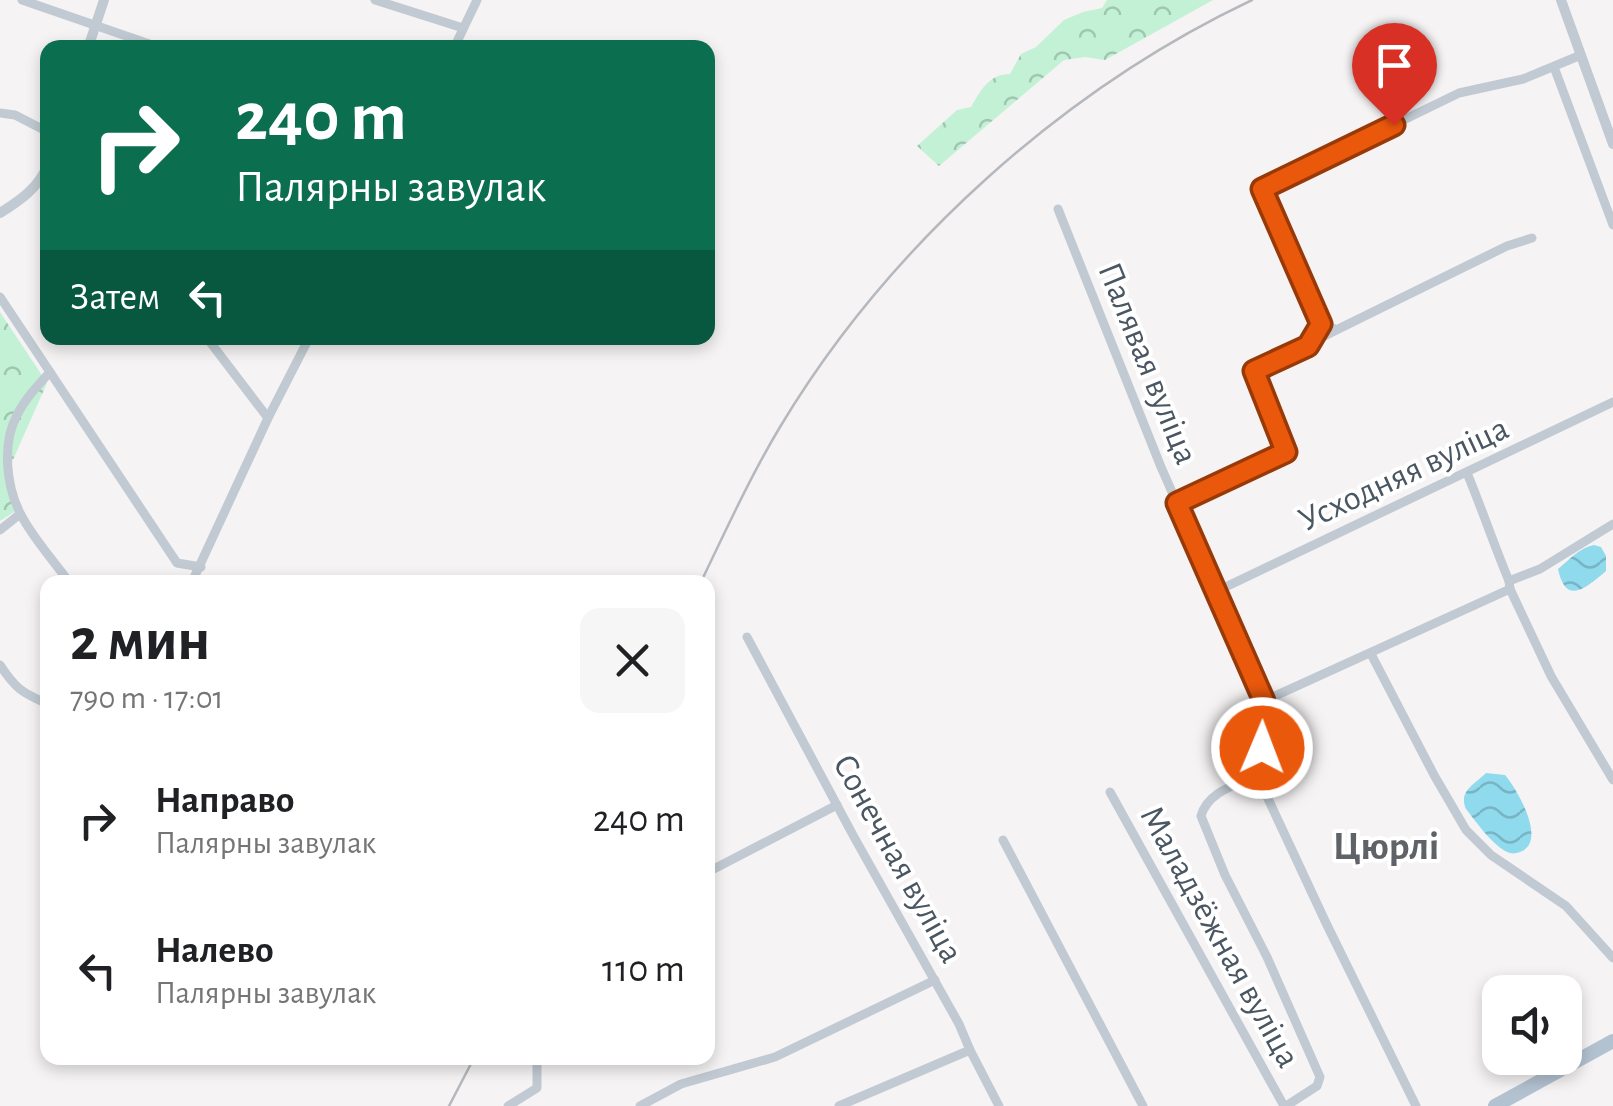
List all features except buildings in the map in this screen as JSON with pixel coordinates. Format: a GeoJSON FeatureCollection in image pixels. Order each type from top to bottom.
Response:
{"type":"FeatureCollection","features":[{"type":"Feature","properties":{"kind":"main road"},"geometry":{"type":"LineString","coordinates":[[1495,1106],[1613,1041]]}},
{"type":"Feature","properties":{"kind":"street"},"geometry":{"type":"LineString","coordinates":[[22,0],[138,40]]}},
{"type":"Feature","properties":{"kind":"street"},"geometry":{"type":"LineString","coordinates":[[91,40],[104,0]]}},
{"type":"Feature","properties":{"kind":"street"},"geometry":{"type":"LineString","coordinates":[[375,0],[463,28]]}},
{"type":"Feature","properties":{"kind":"street"},"geometry":{"type":"LineString","coordinates":[[458,40],[477,0]]}},
{"type":"Feature","properties":{"kind":"street"},"geometry":{"type":"LineString","coordinates":[[1561,0],[1613,144]]}},
{"type":"Feature","properties":{"kind":"street"},"geometry":{"type":"LineString","coordinates":[[1335,329],[1321,324],[1262,189],[1460,93],[1523,79],[1581,55]]}},
{"type":"Feature","properties":{"kind":"street"},"geometry":{"type":"LineString","coordinates":[[1554,66],[1613,225]]}},
{"type":"Feature","properties":{"kind":"street"},"geometry":{"type":"LineString","coordinates":[[0,113],[15,115],[40,128]]}},
{"type":"Feature","properties":{"kind":"street"},"geometry":{"type":"LineString","coordinates":[[0,213],[23,199],[40,180]]}},
{"type":"Feature","properties":{"kind":"street","name":"Палявая вуліца"},"geometry":{"type":"LineString","coordinates":[[1058,209],[1160,467],[1264,701]]}},
{"type":"Feature","properties":{"kind":"street"},"geometry":{"type":"LineString","coordinates":[[1177,503],[1286,452],[1254,371],[1507,246],[1532,238]]}},
{"type":"Feature","properties":{"kind":"street"},"geometry":{"type":"LineString","coordinates":[[0,297],[176,563],[200,567]]}},
{"type":"Feature","properties":{"kind":"street"},"geometry":{"type":"LineString","coordinates":[[1308,346],[1321,324]]}},
{"type":"Feature","properties":{"kind":"street"},"geometry":{"type":"LineString","coordinates":[[212,345],[268,418]]}},
{"type":"Feature","properties":{"kind":"street"},"geometry":{"type":"LineString","coordinates":[[196,575],[304,345]]}},
{"type":"Feature","properties":{"kind":"street"},"geometry":{"type":"LineString","coordinates":[[50,372],[15,418],[7,453],[11,491],[20,514],[64,575]]}},
{"type":"Feature","properties":{"kind":"street","name":"Усходняя вуліца"},"geometry":{"type":"LineString","coordinates":[[1216,592],[1613,402]]}},
{"type":"Feature","properties":{"kind":"street"},"geometry":{"type":"LineString","coordinates":[[1467,473],[1509,585],[1551,676],[1613,780]]}},
{"type":"Feature","properties":{"kind":"street"},"geometry":{"type":"LineString","coordinates":[[0,530],[20,514]]}},
{"type":"Feature","properties":{"kind":"street"},"geometry":{"type":"LineString","coordinates":[[1416,1106],[1263,788],[1264,701],[1371,654],[1509,585],[1613,524]]}},
{"type":"Feature","properties":{"kind":"street","name":"Сонечная вуліца"},"geometry":{"type":"LineString","coordinates":[[747,637],[959,1024],[999,1106]]}},
{"type":"Feature","properties":{"kind":"street"},"geometry":{"type":"LineString","coordinates":[[1371,654],[1466,830],[1491,855],[1566,906],[1613,958]]}},
{"type":"Feature","properties":{"kind":"street"},"geometry":{"type":"LineString","coordinates":[[0,665],[14,686],[40,701]]}},
{"type":"Feature","properties":{"kind":"street"},"geometry":{"type":"LineString","coordinates":[[1262,774],[1214,796],[1201,816],[1320,1076],[1317,1086],[1285,1106]]}},
{"type":"Feature","properties":{"kind":"street","name":"Маладзёжная вуліца"},"geometry":{"type":"LineString","coordinates":[[1110,792],[1285,1106]]}},
{"type":"Feature","properties":{"kind":"street"},"geometry":{"type":"LineString","coordinates":[[715,868],[837,804]]}},
{"type":"Feature","properties":{"kind":"street"},"geometry":{"type":"LineString","coordinates":[[1002,840],[1143,1106]]}},
{"type":"Feature","properties":{"kind":"street"},"geometry":{"type":"LineString","coordinates":[[640,1106],[681,1084],[786,1052],[935,980]]}},
{"type":"Feature","properties":{"kind":"street"},"geometry":{"type":"LineString","coordinates":[[839,1106],[970,1050]]}},
{"type":"Feature","properties":{"kind":"street"},"geometry":{"type":"LineString","coordinates":[[508,1106],[537,1088],[536,1065]]}},
{"type":"Feature","properties":{"kind":"green space"},"geometry":{"type":"Polygon","coordinates":[[[1107,0],[1213,0],[1105,60],[1064,60],[939,166],[917,146],[957,110],[971,107],[991,80],[1010,74],[1021,54],[1036,47],[1064,20],[1102,8],[1107,0]]]}},
{"type":"Feature","properties":{"kind":"green space"},"geometry":{"type":"Polygon","coordinates":[[[0,312],[47,383],[12,462],[8,492],[14,512],[0,521],[0,312]]]}},
{"type":"Feature","properties":{"kind":"water"},"geometry":{"type":"Polygon","coordinates":[[[1594,545],[1601,547],[1606,556],[1606,571],[1578,590],[1566,588],[1558,569],[1594,545]]]}},
{"type":"Feature","properties":{"kind":"water"},"geometry":{"type":"Polygon","coordinates":[[[1486,773],[1505,775],[1528,815],[1531,838],[1520,852],[1511,853],[1499,847],[1466,809],[1466,793],[1486,773]]]}},
{"type":"Feature","properties":{"kind":"railway"},"geometry":{"type":"LineString","coordinates":[[704,575],[748,484],[823,361],[927,237],[985,180],[1113,79],[1252,0]]}},
{"type":"Feature","properties":{"kind":"railway"},"geometry":{"type":"LineString","coordinates":[[449,1106],[470,1065]]}},
{"type":"Feature","properties":{"kind":"district","name":"Цюрлі"},"geometry":{"type":"Point","coordinates":[1386,845]}},
{"type":"Feature","properties":{"kind":"route"},"geometry":{"type":"LineString","coordinates":[[1262,748],[1264,701],[1177,503],[1286,452],[1254,371],[1308,346],[1321,324],[1262,189],[1394,125]]}}]}
